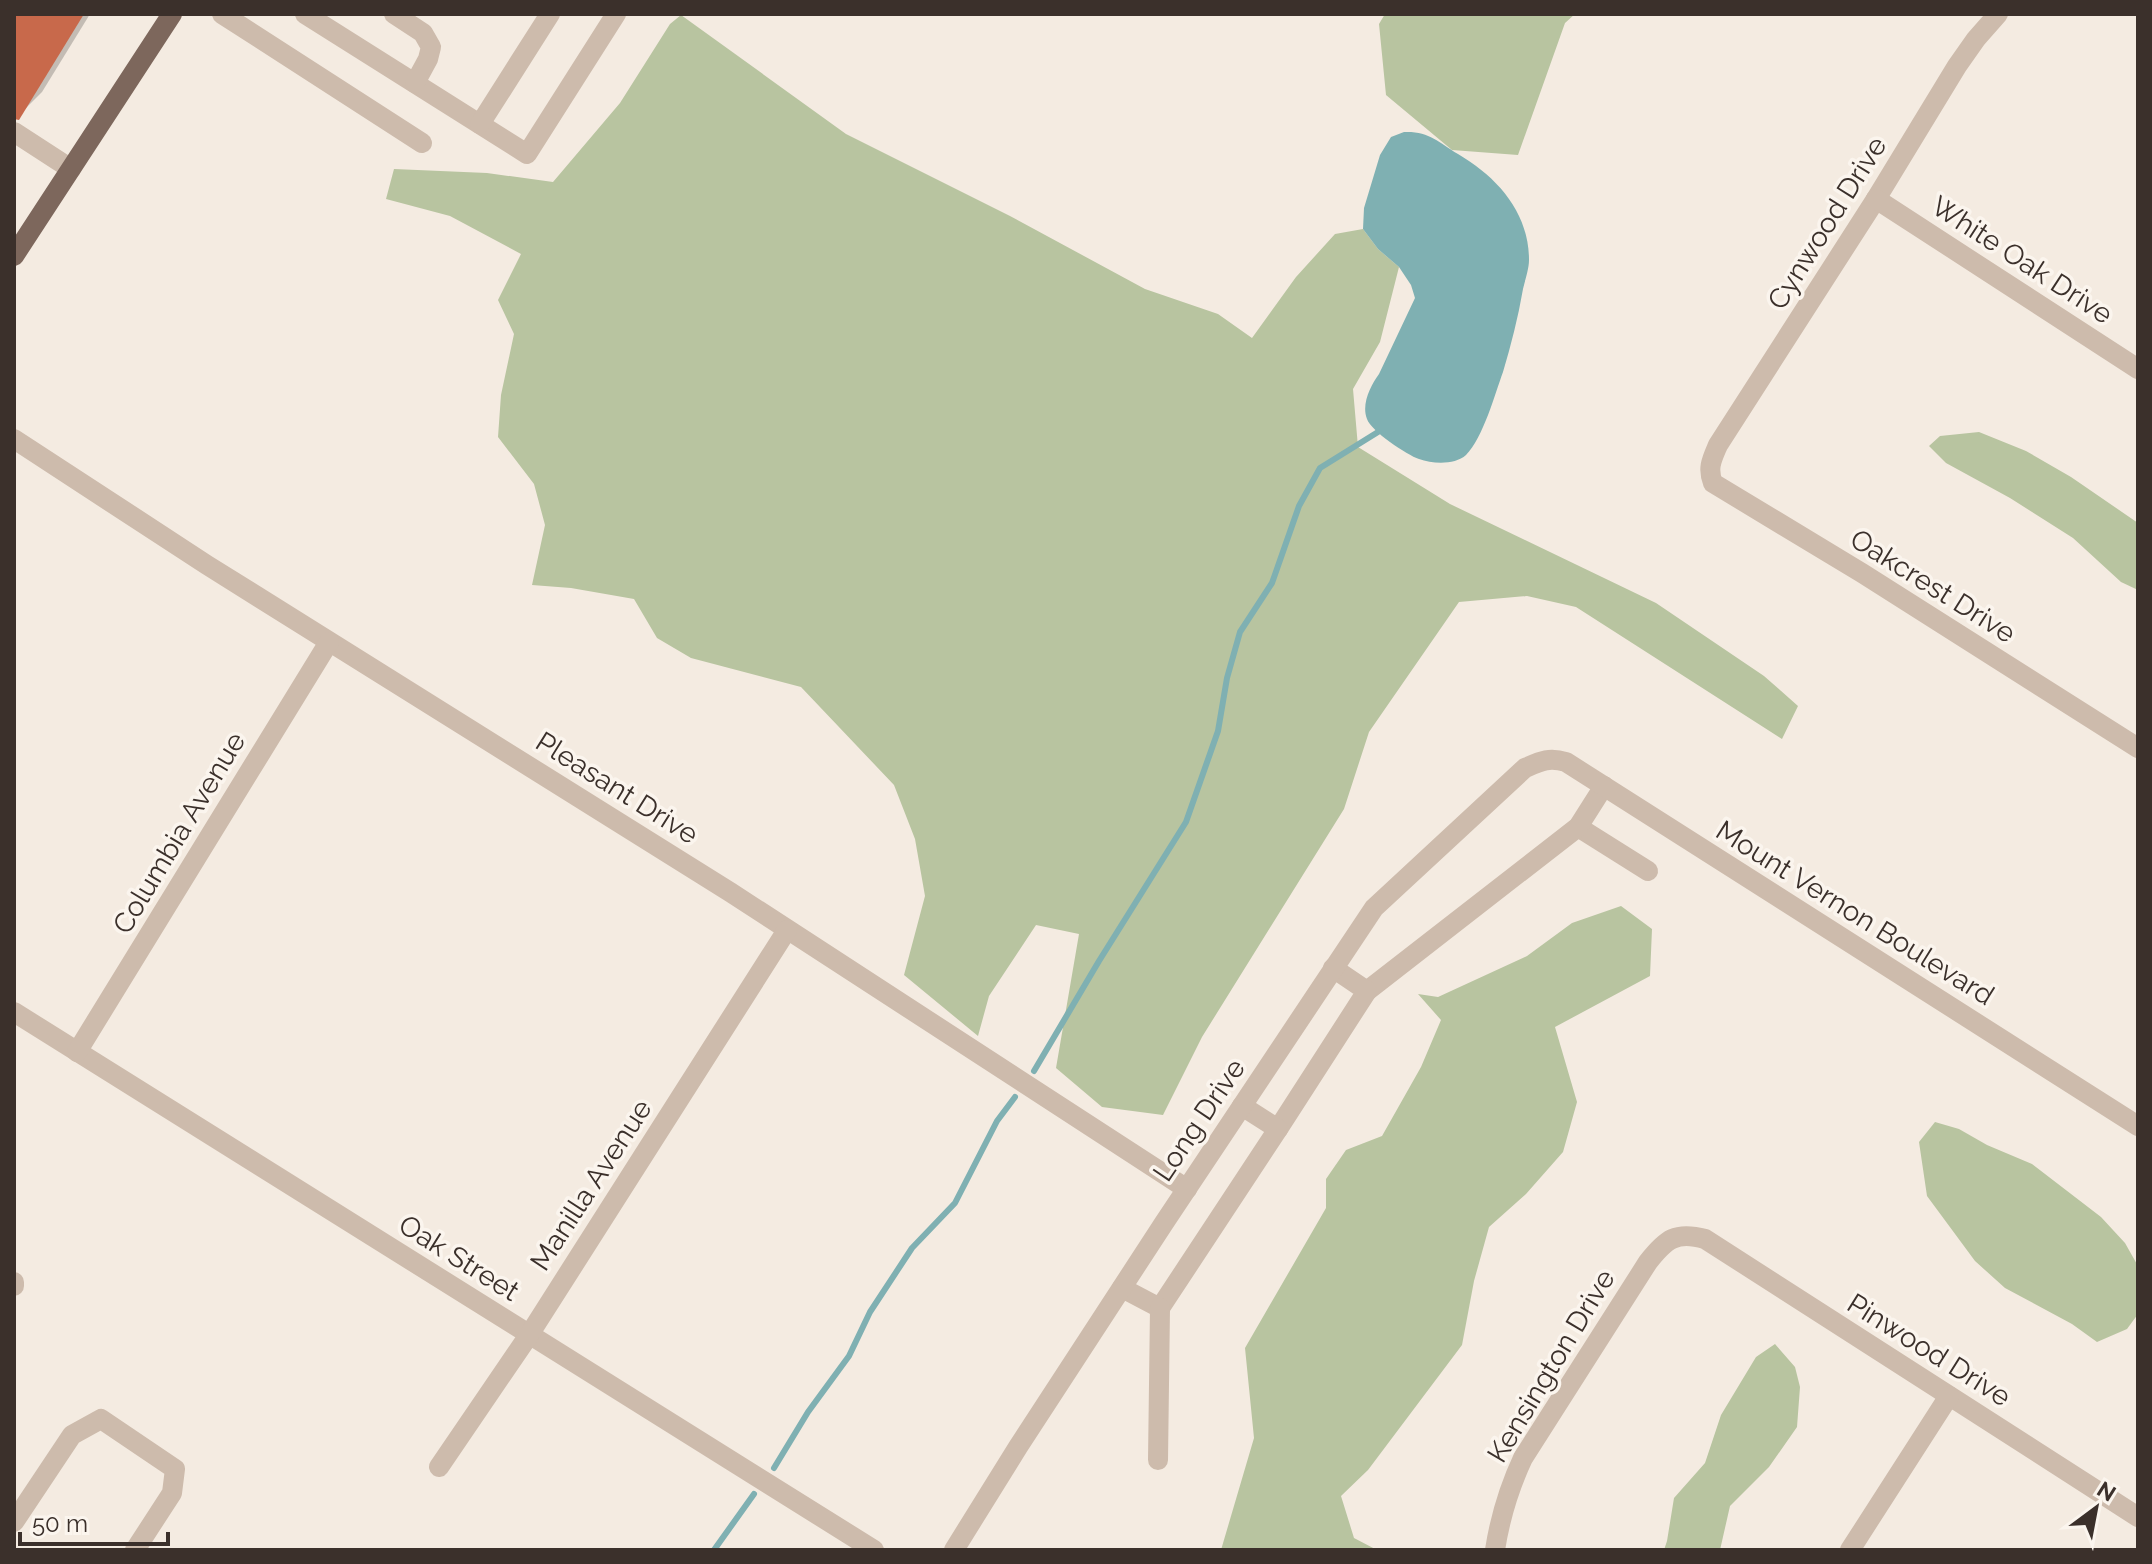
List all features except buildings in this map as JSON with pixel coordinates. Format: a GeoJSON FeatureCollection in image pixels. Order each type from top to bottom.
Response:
{"type":"FeatureCollection","features":[{"type":"Feature","properties":{"kind":"main road"},"geometry":{"type":"LineString","coordinates":[[16,249],[172,14]]}},
{"type":"Feature","properties":{"kind":"street"},"geometry":{"type":"LineString","coordinates":[[222,14],[422,143]]}},
{"type":"Feature","properties":{"kind":"street"},"geometry":{"type":"LineString","coordinates":[[305,14],[527,154],[616,14]]}},
{"type":"Feature","properties":{"kind":"street"},"geometry":{"type":"LineString","coordinates":[[394,14],[423,33],[431,47],[415,83]]}},
{"type":"Feature","properties":{"kind":"street"},"geometry":{"type":"LineString","coordinates":[[480,124],[550,14]]}},
{"type":"Feature","properties":{"kind":"street","name":"Cynwood Drive"},"geometry":{"type":"LineString","coordinates":[[1709,466],[1718,445],[1876,199],[1957,66],[1998,14]]}},
{"type":"Feature","properties":{"kind":"street"},"geometry":{"type":"LineString","coordinates":[[18,140],[71,169]]}},
{"type":"Feature","properties":{"kind":"street","name":"White Oak Drive"},"geometry":{"type":"LineString","coordinates":[[1876,199],[2138,369]]}},
{"type":"Feature","properties":{"kind":"street","name":"Pleasant Drive"},"geometry":{"type":"LineString","coordinates":[[14,439],[329,642],[597,808],[1187,1189]]}},
{"type":"Feature","properties":{"kind":"street","name":"Oakcrest Drive"},"geometry":{"type":"LineString","coordinates":[[1709,466],[1713,483],[1875,581],[2138,748]]}},
{"type":"Feature","properties":{"kind":"street","name":"Columbia Avenue"},"geometry":{"type":"LineString","coordinates":[[77,1052],[329,642]]}},
{"type":"Feature","properties":{"kind":"street","name":"Mount Vernon Boulevard"},"geometry":{"type":"LineString","coordinates":[[1539,762],[1553,758],[1566,762],[2138,1126]]}},
{"type":"Feature","properties":{"kind":"street","name":"Long Drive"},"geometry":{"type":"LineString","coordinates":[[954,1550],[1122,1288],[1374,908],[1525,768],[1539,762]]}},
{"type":"Feature","properties":{"kind":"street"},"geometry":{"type":"LineString","coordinates":[[1158,1460],[1160,1308],[1367,991],[1578,827],[1604,786]]}},
{"type":"Feature","properties":{"kind":"street"},"geometry":{"type":"LineString","coordinates":[[1578,827],[1648,871]]}},
{"type":"Feature","properties":{"kind":"street","name":"Manilla Avenue"},"geometry":{"type":"LineString","coordinates":[[439,1467],[529,1335],[787,930]]}},
{"type":"Feature","properties":{"kind":"street"},"geometry":{"type":"LineString","coordinates":[[1333,968],[1367,991]]}},
{"type":"Feature","properties":{"kind":"street","name":"Oak Street"},"geometry":{"type":"LineString","coordinates":[[14,1012],[874,1550]]}},
{"type":"Feature","properties":{"kind":"street"},"geometry":{"type":"LineString","coordinates":[[1242,1106],[1278,1129]]}},
{"type":"Feature","properties":{"kind":"street","name":"Pinwood Drive"},"geometry":{"type":"LineString","coordinates":[[1689,1235],[1705,1239],[2138,1517]]}},
{"type":"Feature","properties":{"kind":"street","name":"Kensington Drive"},"geometry":{"type":"LineString","coordinates":[[1495,1550],[1505,1502],[1523,1458],[1648,1262],[1667,1241],[1689,1235]]}},
{"type":"Feature","properties":{"kind":"street"},"geometry":{"type":"LineString","coordinates":[[1122,1288],[1160,1308]]}},
{"type":"Feature","properties":{"kind":"street"},"geometry":{"type":"LineString","coordinates":[[1850,1550],[1949,1396]]}},
{"type":"Feature","properties":{"kind":"street"},"geometry":{"type":"LineString","coordinates":[[14,1522],[72,1435],[101,1419],[175,1469],[172,1493],[135,1550]]}},
{"type":"Feature","properties":{"kind":"green space"},"geometry":{"type":"Polygon","coordinates":[[[1385,14],[1575,14],[1565,23],[1518,155],[1452,150],[1386,95],[1379,24],[1385,14]]]}},
{"type":"Feature","properties":{"kind":"green space"},"geometry":{"type":"Polygon","coordinates":[[[681,15],[846,134],[1010,216],[1145,289],[1218,314],[1252,338],[1296,277],[1335,234],[1363,229],[1378,249],[1399,267],[1380,342],[1353,389],[1358,447],[1450,504],[1656,603],[1764,676],[1798,706],[1782,739],[1576,607],[1527,596],[1459,602],[1369,732],[1344,809],[1202,1037],[1163,1115],[1102,1107],[1056,1068],[1079,934],[1036,925],[989,996],[978,1036],[904,975],[925,896],[915,839],[894,785],[801,687],[691,658],[657,638],[634,599],[532,585],[545,525],[534,484],[498,437],[501,395],[514,334],[498,300],[521,254],[450,216],[386,199],[394,169],[487,173],[553,182],[620,103],[670,24],[681,15]]]}},
{"type":"Feature","properties":{"kind":"green space"},"geometry":{"type":"Polygon","coordinates":[[[1979,432],[2026,451],[2071,477],[2138,523],[2138,590],[2121,582],[2073,538],[2010,498],[1946,463],[1929,446],[1940,436],[1979,432]]]}},
{"type":"Feature","properties":{"kind":"green space"},"geometry":{"type":"Polygon","coordinates":[[[1621,906],[1652,929],[1650,976],[1555,1027],[1577,1102],[1563,1152],[1526,1194],[1489,1227],[1474,1281],[1462,1345],[1368,1470],[1341,1496],[1354,1538],[1377,1550],[1221,1550],[1254,1438],[1245,1348],[1326,1208],[1326,1179],[1346,1150],[1382,1136],[1421,1067],[1441,1020],[1418,994],[1438,997],[1527,956],[1572,923],[1621,906]]]}},
{"type":"Feature","properties":{"kind":"green space"},"geometry":{"type":"Polygon","coordinates":[[[1935,1122],[1959,1129],[2032,1164],[2101,1217],[2125,1243],[2138,1266],[2138,1314],[2127,1329],[2097,1342],[2072,1324],[2005,1288],[1975,1261],[1927,1196],[1919,1142],[1935,1122]]]}},
{"type":"Feature","properties":{"kind":"green space"},"geometry":{"type":"Polygon","coordinates":[[[1775,1344],[1795,1367],[1800,1387],[1797,1427],[1769,1467],[1730,1506],[1720,1550],[1664,1550],[1674,1498],[1705,1463],[1721,1415],[1756,1357],[1775,1344]]]}},
{"type":"Feature","properties":{"kind":"water"},"geometry":{"type":"Polygon","coordinates":[[[1404,132],[1433,138],[1486,174],[1517,211],[1528,243],[1528,271],[1512,342],[1492,403],[1472,447],[1466,455],[1450,462],[1425,461],[1406,453],[1375,430],[1365,413],[1370,389],[1415,298],[1411,285],[1399,267],[1378,249],[1363,229],[1364,208],[1380,155],[1391,137],[1404,132]]]}},
{"type":"Feature","properties":{"kind":"waterway"},"geometry":{"type":"LineString","coordinates":[[1034,1071],[1186,822],[1218,731],[1227,678],[1240,632],[1272,583],[1299,506],[1320,468],[1378,432]]}},
{"type":"Feature","properties":{"kind":"waterway"},"geometry":{"type":"LineString","coordinates":[[774,1468],[808,1412],[849,1356],[870,1312],[912,1248],[955,1203],[997,1121],[1015,1097]]}},
{"type":"Feature","properties":{"kind":"waterway"},"geometry":{"type":"LineString","coordinates":[[714,1550],[754,1494]]}}]}
